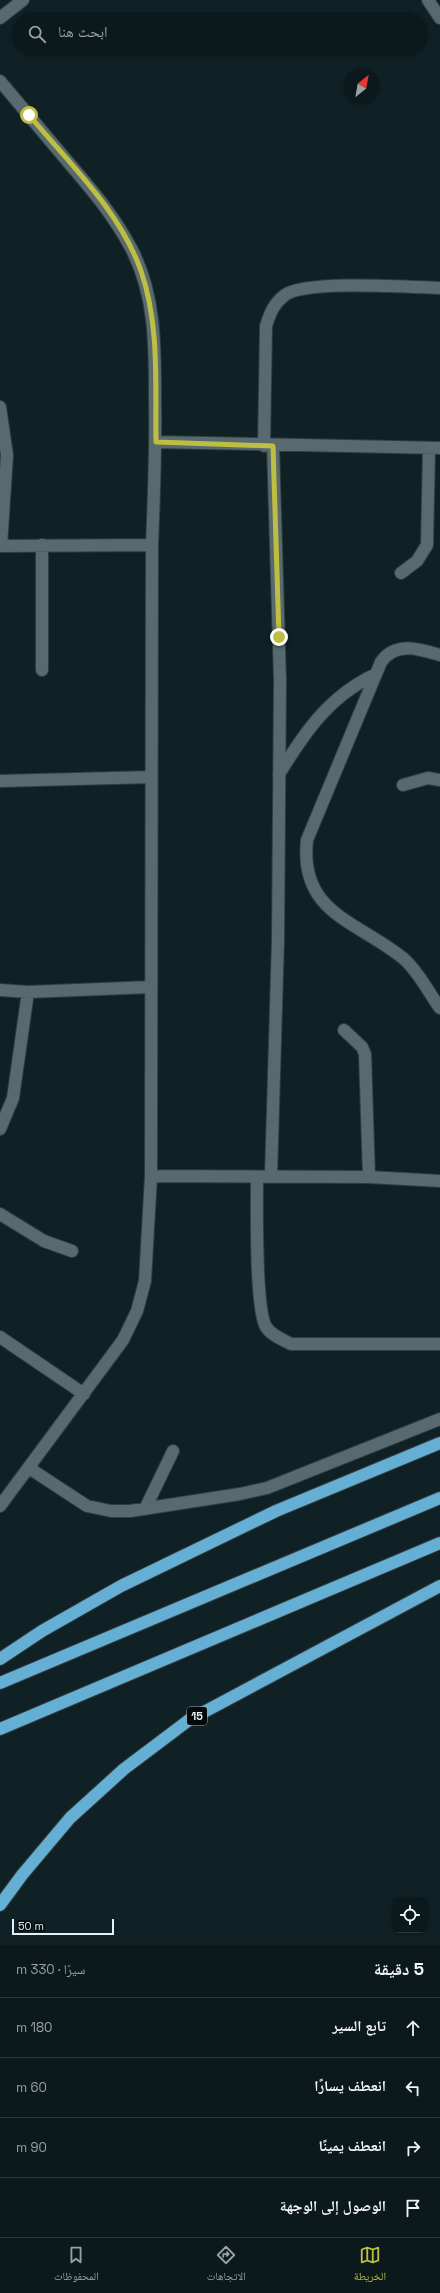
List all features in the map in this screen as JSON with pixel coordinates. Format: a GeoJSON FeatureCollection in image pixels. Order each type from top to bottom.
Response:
{"type":"FeatureCollection","features":[{"type":"Feature","properties":{"kind":"highway"},"geometry":{"type":"LineString","coordinates":[[0,1659],[42,1631],[121,1586],[269,1515],[440,1443]]}},
{"type":"Feature","properties":{"kind":"highway"},"geometry":{"type":"LineString","coordinates":[[0,1682],[440,1498]]}},
{"type":"Feature","properties":{"kind":"highway"},"geometry":{"type":"LineString","coordinates":[[0,1729],[440,1543]]}},
{"type":"Feature","properties":{"kind":"highway","name":"15"},"geometry":{"type":"LineString","coordinates":[[0,1905],[22,1875],[70,1818],[124,1769],[189,1720],[440,1586]]}},
{"type":"Feature","properties":{"kind":"street"},"geometry":{"type":"LineString","coordinates":[[0,18],[23,0]]}},
{"type":"Feature","properties":{"kind":"street"},"geometry":{"type":"LineString","coordinates":[[428,0],[440,18]]}},
{"type":"Feature","properties":{"kind":"street"},"geometry":{"type":"LineString","coordinates":[[0,81],[95,194],[110,214],[135,257],[148,294],[153,323],[155,347],[156,442],[152,545],[152,1176],[145,1281],[137,1311],[123,1340],[0,1506]]}},
{"type":"Feature","properties":{"kind":"street"},"geometry":{"type":"LineString","coordinates":[[271,1176],[278,940],[280,680],[269,446],[266,326],[272,308],[278,301],[286,294],[297,290],[322,286],[440,288]]}},
{"type":"Feature","properties":{"kind":"street"},"geometry":{"type":"LineString","coordinates":[[0,407],[7,454],[0,546],[152,545]]}},
{"type":"Feature","properties":{"kind":"street"},"geometry":{"type":"LineString","coordinates":[[156,442],[434,449],[427,545],[418,561],[401,573]]}},
{"type":"Feature","properties":{"kind":"street"},"geometry":{"type":"LineString","coordinates":[[42,546],[42,670]]}},
{"type":"Feature","properties":{"kind":"street"},"geometry":{"type":"LineString","coordinates":[[440,655],[417,648],[405,648],[386,655],[376,674],[307,840],[307,868],[312,886],[320,900],[339,916],[405,960],[440,1008]]}},
{"type":"Feature","properties":{"kind":"street"},"geometry":{"type":"LineString","coordinates":[[279,774],[317,718],[359,682],[376,674]]}},
{"type":"Feature","properties":{"kind":"street"},"geometry":{"type":"LineString","coordinates":[[0,781],[151,778]]}},
{"type":"Feature","properties":{"kind":"street"},"geometry":{"type":"LineString","coordinates":[[404,785],[428,778],[440,780]]}},
{"type":"Feature","properties":{"kind":"street"},"geometry":{"type":"LineString","coordinates":[[0,990],[28,992],[151,987]]}},
{"type":"Feature","properties":{"kind":"street"},"geometry":{"type":"LineString","coordinates":[[0,1129],[13,1098],[28,992]]}},
{"type":"Feature","properties":{"kind":"street"},"geometry":{"type":"LineString","coordinates":[[344,1030],[362,1047],[365,1054],[369,1177]]}},
{"type":"Feature","properties":{"kind":"street"},"geometry":{"type":"LineString","coordinates":[[152,1176],[257,1178],[271,1176],[369,1177],[440,1181]]}},
{"type":"Feature","properties":{"kind":"street"},"geometry":{"type":"LineString","coordinates":[[257,1178],[259,1271],[262,1315],[266,1327],[277,1337],[291,1344],[440,1344]]}},
{"type":"Feature","properties":{"kind":"street"},"geometry":{"type":"LineString","coordinates":[[0,1214],[44,1241],[72,1251]]}},
{"type":"Feature","properties":{"kind":"street"},"geometry":{"type":"LineString","coordinates":[[0,1337],[84,1394]]}},
{"type":"Feature","properties":{"kind":"street"},"geometry":{"type":"LineString","coordinates":[[29,1468],[87,1506],[111,1511],[145,1509],[240,1494],[266,1488],[440,1419]]}},
{"type":"Feature","properties":{"kind":"street"},"geometry":{"type":"LineString","coordinates":[[145,1509],[173,1451]]}},
{"type":"Feature","properties":{"kind":"route"},"geometry":{"type":"LineString","coordinates":[[29,115],[110,214],[132,250],[141,271],[148,294],[153,323],[155,347],[156,442],[273,446],[279,637]]}}]}
